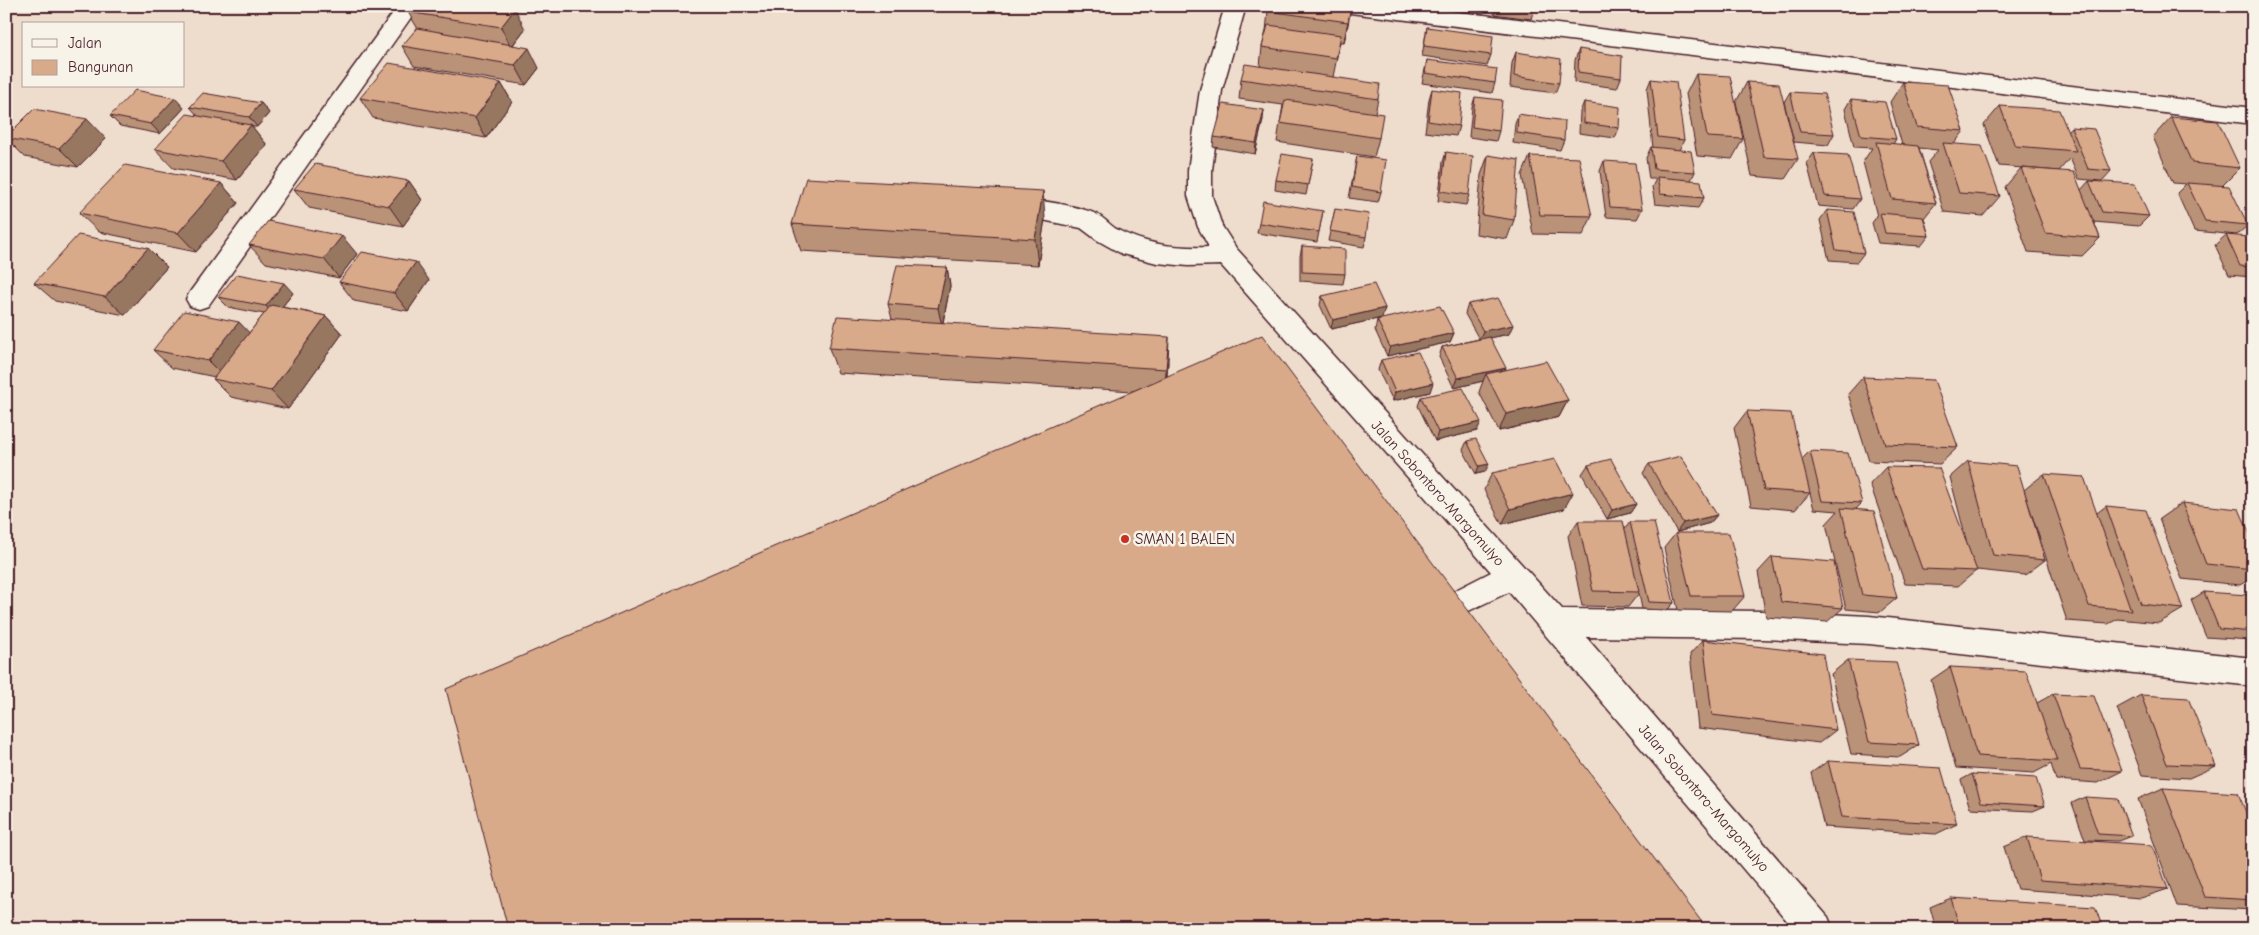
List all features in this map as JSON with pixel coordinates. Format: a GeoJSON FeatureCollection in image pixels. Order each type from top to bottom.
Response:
{"type":"FeatureCollection","features":[{"type":"Feature","properties":{"kind":"street"},"geometry":{"type":"LineString","coordinates":[[200,299],[409,6]]}},
{"type":"Feature","properties":{"kind":"street","name":"Jalan Sobontoro-Margomulyo"},"geometry":{"type":"LineString","coordinates":[[1236,6],[1211,90],[1200,170],[1200,196],[1210,227],[1227,256],[1555,623],[1816,929]]}},
{"type":"Feature","properties":{"kind":"street"},"geometry":{"type":"LineString","coordinates":[[1350,6],[2253,116]]}},
{"type":"Feature","properties":{"kind":"street"},"geometry":{"type":"LineString","coordinates":[[987,203],[1062,214],[1089,221],[1106,234],[1131,247],[1157,254],[1188,258],[1227,256]]}},
{"type":"Feature","properties":{"kind":"street"},"geometry":{"type":"LineString","coordinates":[[1460,602],[1512,576]]}},
{"type":"Feature","properties":{"kind":"street"},"geometry":{"type":"LineString","coordinates":[[1555,623],[1764,625],[1869,630],[2253,672]]}},
{"type":"Feature","properties":{"kind":"building"},"geometry":{"type":"Polygon","coordinates":[[[412,6],[500,6],[515,9],[501,27],[408,12],[412,6]]]}},
{"type":"Feature","properties":{"kind":"building"},"geometry":{"type":"Polygon","coordinates":[[[1269,6],[1351,6],[1348,22],[1268,11],[1269,6]]]}},
{"type":"Feature","properties":{"kind":"building"},"geometry":{"type":"Polygon","coordinates":[[[1268,25],[1341,35],[1336,58],[1262,47],[1268,25]]]}},
{"type":"Feature","properties":{"kind":"building"},"geometry":{"type":"Polygon","coordinates":[[[1427,27],[1493,36],[1491,55],[1424,46],[1427,27]]]}},
{"type":"Feature","properties":{"kind":"building"},"geometry":{"type":"Polygon","coordinates":[[[417,28],[529,48],[515,65],[402,46],[417,28]]]}},
{"type":"Feature","properties":{"kind":"building"},"geometry":{"type":"Polygon","coordinates":[[[1579,49],[1622,56],[1621,78],[1578,72],[1579,49]]]}},
{"type":"Feature","properties":{"kind":"building"},"geometry":{"type":"Polygon","coordinates":[[[1516,52],[1561,59],[1559,83],[1514,76],[1516,52]]]}},
{"type":"Feature","properties":{"kind":"building"},"geometry":{"type":"Polygon","coordinates":[[[1427,60],[1497,69],[1495,83],[1425,73],[1427,60]]]}},
{"type":"Feature","properties":{"kind":"building"},"geometry":{"type":"Polygon","coordinates":[[[389,63],[501,83],[475,118],[360,98],[389,63]]]}},
{"type":"Feature","properties":{"kind":"building"},"geometry":{"type":"Polygon","coordinates":[[[1245,64],[1380,84],[1378,99],[1241,79],[1245,64]]]}},
{"type":"Feature","properties":{"kind":"building"},"geometry":{"type":"Polygon","coordinates":[[[1696,74],[1730,76],[1743,139],[1707,137],[1696,74]]]}},
{"type":"Feature","properties":{"kind":"building"},"geometry":{"type":"Polygon","coordinates":[[[1651,79],[1676,82],[1684,140],[1658,137],[1651,79]]]}},
{"type":"Feature","properties":{"kind":"building"},"geometry":{"type":"Polygon","coordinates":[[[1747,82],[1779,84],[1798,159],[1764,157],[1747,82]]]}},
{"type":"Feature","properties":{"kind":"building"},"geometry":{"type":"Polygon","coordinates":[[[1903,82],[1948,85],[1964,131],[1917,127],[1903,82]]]}},
{"type":"Feature","properties":{"kind":"building"},"geometry":{"type":"Polygon","coordinates":[[[1432,89],[1462,93],[1459,126],[1428,121],[1432,89]]]}},
{"type":"Feature","properties":{"kind":"building"},"geometry":{"type":"Polygon","coordinates":[[[135,90],[175,98],[151,124],[110,116],[135,90]]]}},
{"type":"Feature","properties":{"kind":"building"},"geometry":{"type":"Polygon","coordinates":[[[1790,92],[1824,94],[1834,134],[1800,132],[1790,92]]]}},
{"type":"Feature","properties":{"kind":"building"},"geometry":{"type":"Polygon","coordinates":[[[203,93],[261,103],[249,117],[190,107],[203,93]]]}},
{"type":"Feature","properties":{"kind":"building"},"geometry":{"type":"Polygon","coordinates":[[[1475,97],[1502,100],[1499,131],[1472,127],[1475,97]]]}},
{"type":"Feature","properties":{"kind":"building"},"geometry":{"type":"Polygon","coordinates":[[[1851,99],[1885,102],[1896,139],[1861,136],[1851,99]]]}},
{"type":"Feature","properties":{"kind":"building"},"geometry":{"type":"Polygon","coordinates":[[[1285,100],[1383,114],[1379,138],[1280,123],[1285,100]]]}},
{"type":"Feature","properties":{"kind":"building"},"geometry":{"type":"Polygon","coordinates":[[[1584,102],[1620,107],[1619,128],[1584,123],[1584,102]]]}},
{"type":"Feature","properties":{"kind":"building"},"geometry":{"type":"Polygon","coordinates":[[[1223,104],[1264,110],[1256,143],[1214,137],[1223,104]]]}},
{"type":"Feature","properties":{"kind":"building"},"geometry":{"type":"Polygon","coordinates":[[[2000,106],[2059,110],[2076,151],[2015,146],[2000,106]]]}},
{"type":"Feature","properties":{"kind":"building"},"geometry":{"type":"Polygon","coordinates":[[[34,109],[87,119],[59,148],[6,138],[34,109]]]}},
{"type":"Feature","properties":{"kind":"building"},"geometry":{"type":"Polygon","coordinates":[[[187,114],[251,125],[221,161],[155,149],[187,114]]]}},
{"type":"Feature","properties":{"kind":"building"},"geometry":{"type":"Polygon","coordinates":[[[1518,114],[1565,121],[1564,140],[1517,133],[1518,114]]]}},
{"type":"Feature","properties":{"kind":"building"},"geometry":{"type":"Polygon","coordinates":[[[2171,117],[2218,121],[2240,168],[2192,163],[2171,117]]]}},
{"type":"Feature","properties":{"kind":"building"},"geometry":{"type":"Polygon","coordinates":[[[2071,127],[2094,129],[2111,171],[2088,169],[2071,127]]]}},
{"type":"Feature","properties":{"kind":"building"},"geometry":{"type":"Polygon","coordinates":[[[1876,142],[1918,146],[1936,203],[1892,199],[1876,142]]]}},
{"type":"Feature","properties":{"kind":"building"},"geometry":{"type":"Polygon","coordinates":[[[1943,143],[1982,146],[2000,196],[1959,193],[1943,143]]]}},
{"type":"Feature","properties":{"kind":"building"},"geometry":{"type":"Polygon","coordinates":[[[1651,147],[1691,151],[1695,172],[1654,169],[1651,147]]]}},
{"type":"Feature","properties":{"kind":"building"},"geometry":{"type":"Polygon","coordinates":[[[1446,152],[1473,156],[1469,195],[1441,191],[1446,152]]]}},
{"type":"Feature","properties":{"kind":"building"},"geometry":{"type":"Polygon","coordinates":[[[1814,153],[1848,155],[1860,199],[1825,196],[1814,153]]]}},
{"type":"Feature","properties":{"kind":"building"},"geometry":{"type":"Polygon","coordinates":[[[1282,154],[1313,159],[1308,185],[1276,180],[1282,154]]]}},
{"type":"Feature","properties":{"kind":"building"},"geometry":{"type":"Polygon","coordinates":[[[1488,155],[1519,160],[1514,220],[1482,215],[1488,155]]]}},
{"type":"Feature","properties":{"kind":"building"},"geometry":{"type":"Polygon","coordinates":[[[1357,156],[1386,160],[1381,192],[1352,187],[1357,156]]]}},
{"type":"Feature","properties":{"kind":"building"},"geometry":{"type":"Polygon","coordinates":[[[1530,156],[1579,158],[1592,216],[1540,215],[1530,156]]]}},
{"type":"Feature","properties":{"kind":"building"},"geometry":{"type":"Polygon","coordinates":[[[1604,161],[1635,163],[1642,209],[1610,207],[1604,161]]]}},
{"type":"Feature","properties":{"kind":"building"},"geometry":{"type":"Polygon","coordinates":[[[315,164],[409,181],[389,206],[294,189],[315,164]]]}},
{"type":"Feature","properties":{"kind":"building"},"geometry":{"type":"Polygon","coordinates":[[[125,165],[221,183],[178,233],[79,213],[125,165]]]}},
{"type":"Feature","properties":{"kind":"building"},"geometry":{"type":"Polygon","coordinates":[[[2021,168],[2074,172],[2100,238],[2045,233],[2021,168]]]}},
{"type":"Feature","properties":{"kind":"building"},"geometry":{"type":"Polygon","coordinates":[[[1657,177],[1701,181],[1704,198],[1660,194],[1657,177]]]}},
{"type":"Feature","properties":{"kind":"building"},"geometry":{"type":"Polygon","coordinates":[[[806,178],[1043,191],[1035,239],[792,224],[806,178]]]}},
{"type":"Feature","properties":{"kind":"building"},"geometry":{"type":"Polygon","coordinates":[[[2089,181],[2135,184],[2149,216],[2102,212],[2089,181]]]}},
{"type":"Feature","properties":{"kind":"building"},"geometry":{"type":"Polygon","coordinates":[[[2187,183],[2229,186],[2248,225],[2205,221],[2187,183]]]}},
{"type":"Feature","properties":{"kind":"building"},"geometry":{"type":"Polygon","coordinates":[[[1263,201],[1323,211],[1319,232],[1259,223],[1263,201]]]}},
{"type":"Feature","properties":{"kind":"building"},"geometry":{"type":"Polygon","coordinates":[[[1335,209],[1369,214],[1366,237],[1330,231],[1335,209]]]}},
{"type":"Feature","properties":{"kind":"building"},"geometry":{"type":"Polygon","coordinates":[[[1827,210],[1854,212],[1864,253],[1836,250],[1827,210]]]}},
{"type":"Feature","properties":{"kind":"building"},"geometry":{"type":"Polygon","coordinates":[[[1880,213],[1923,217],[1929,236],[1885,233],[1880,213]]]}},
{"type":"Feature","properties":{"kind":"building"},"geometry":{"type":"Polygon","coordinates":[[[268,221],[342,236],[324,259],[249,245],[268,221]]]}},
{"type":"Feature","properties":{"kind":"building"},"geometry":{"type":"Polygon","coordinates":[[[78,235],[148,248],[105,297],[34,283],[78,235]]]}},
{"type":"Feature","properties":{"kind":"building"},"geometry":{"type":"Polygon","coordinates":[[[2226,235],[2249,237],[2253,245],[2253,267],[2240,266],[2226,235]]]}},
{"type":"Feature","properties":{"kind":"building"},"geometry":{"type":"Polygon","coordinates":[[[1302,246],[1345,249],[1345,274],[1302,272],[1302,246]]]}},
{"type":"Feature","properties":{"kind":"building"},"geometry":{"type":"Polygon","coordinates":[[[362,252],[416,262],[394,293],[339,282],[362,252]]]}},
{"type":"Feature","properties":{"kind":"building"},"geometry":{"type":"Polygon","coordinates":[[[897,265],[947,267],[938,308],[888,304],[897,265]]]}},
{"type":"Feature","properties":{"kind":"building"},"geometry":{"type":"Polygon","coordinates":[[[237,274],[284,283],[266,306],[218,297],[237,274]]]}},
{"type":"Feature","properties":{"kind":"building"},"geometry":{"type":"Polygon","coordinates":[[[1374,284],[1385,308],[1333,320],[1322,296],[1374,284]]]}},
{"type":"Feature","properties":{"kind":"building"},"geometry":{"type":"Polygon","coordinates":[[[1498,298],[1513,325],[1483,331],[1468,304],[1498,298]]]}},
{"type":"Feature","properties":{"kind":"building"},"geometry":{"type":"Polygon","coordinates":[[[271,305],[326,316],[271,391],[213,379],[271,305]]]}},
{"type":"Feature","properties":{"kind":"building"},"geometry":{"type":"Polygon","coordinates":[[[1440,306],[1454,333],[1390,347],[1377,320],[1440,306]]]}},
{"type":"Feature","properties":{"kind":"building"},"geometry":{"type":"Polygon","coordinates":[[[184,311],[239,322],[208,361],[153,350],[184,311]]]}},
{"type":"Feature","properties":{"kind":"building"},"geometry":{"type":"Polygon","coordinates":[[[837,316],[1169,337],[1166,369],[829,348],[837,316]]]}},
{"type":"Feature","properties":{"kind":"building","name":"SMAN 1 BALEN"},"geometry":{"type":"Polygon","coordinates":[[[1262,335],[1707,929],[508,929],[446,689],[1262,335]]]}},
{"type":"Feature","properties":{"kind":"building"},"geometry":{"type":"Polygon","coordinates":[[[1490,337],[1506,368],[1458,378],[1442,347],[1490,337]]]}},
{"type":"Feature","properties":{"kind":"building"},"geometry":{"type":"Polygon","coordinates":[[[1418,352],[1433,383],[1395,392],[1381,360],[1418,352]]]}},
{"type":"Feature","properties":{"kind":"building"},"geometry":{"type":"Polygon","coordinates":[[[1546,361],[1568,400],[1506,414],[1486,374],[1546,361]]]}},
{"type":"Feature","properties":{"kind":"building"},"geometry":{"type":"Polygon","coordinates":[[[1863,377],[1934,380],[1958,447],[1885,444],[1863,377]]]}},
{"type":"Feature","properties":{"kind":"building"},"geometry":{"type":"Polygon","coordinates":[[[1463,388],[1481,422],[1438,432],[1421,397],[1463,388]]]}},
{"type":"Feature","properties":{"kind":"building"},"geometry":{"type":"Polygon","coordinates":[[[1747,411],[1791,413],[1810,493],[1764,490],[1747,411]]]}},
{"type":"Feature","properties":{"kind":"building"},"geometry":{"type":"Polygon","coordinates":[[[1476,439],[1489,464],[1479,466],[1467,441],[1476,439]]]}},
{"type":"Feature","properties":{"kind":"building"},"geometry":{"type":"Polygon","coordinates":[[[1810,451],[1848,453],[1862,503],[1822,501],[1810,451]]]}},
{"type":"Feature","properties":{"kind":"building"},"geometry":{"type":"Polygon","coordinates":[[[1681,456],[1717,515],[1683,523],[1649,464],[1681,456]]]}},
{"type":"Feature","properties":{"kind":"building"},"geometry":{"type":"Polygon","coordinates":[[[1555,459],[1573,493],[1510,509],[1492,473],[1555,459]]]}},
{"type":"Feature","properties":{"kind":"building"},"geometry":{"type":"Polygon","coordinates":[[[1611,459],[1636,504],[1612,510],[1588,465],[1611,459]]]}},
{"type":"Feature","properties":{"kind":"building"},"geometry":{"type":"Polygon","coordinates":[[[1968,461],[2017,466],[2045,560],[1993,555],[1968,461]]]}},
{"type":"Feature","properties":{"kind":"building"},"geometry":{"type":"Polygon","coordinates":[[[1886,467],[1939,468],[1977,571],[1922,569],[1886,467]]]}},
{"type":"Feature","properties":{"kind":"building"},"geometry":{"type":"Polygon","coordinates":[[[2044,474],[2084,477],[2131,610],[2089,606],[2044,474]]]}},
{"type":"Feature","properties":{"kind":"building"},"geometry":{"type":"Polygon","coordinates":[[[2182,503],[2239,509],[2253,541],[2253,569],[2206,564],[2182,503]]]}},
{"type":"Feature","properties":{"kind":"building"},"geometry":{"type":"Polygon","coordinates":[[[2106,506],[2146,510],[2183,609],[2141,604],[2106,506]]]}},
{"type":"Feature","properties":{"kind":"building"},"geometry":{"type":"Polygon","coordinates":[[[1841,508],[1874,511],[1897,598],[1862,595],[1841,508]]]}},
{"type":"Feature","properties":{"kind":"building"},"geometry":{"type":"Polygon","coordinates":[[[1578,521],[1623,521],[1639,592],[1593,591],[1578,521]]]}},
{"type":"Feature","properties":{"kind":"building"},"geometry":{"type":"Polygon","coordinates":[[[1630,522],[1654,522],[1674,603],[1649,602],[1630,522]]]}},
{"type":"Feature","properties":{"kind":"building"},"geometry":{"type":"Polygon","coordinates":[[[1676,533],[1729,533],[1745,596],[1691,596],[1676,533]]]}},
{"type":"Feature","properties":{"kind":"building"},"geometry":{"type":"Polygon","coordinates":[[[1772,557],[1834,562],[1843,608],[1781,602],[1772,557]]]}},
{"type":"Feature","properties":{"kind":"building"},"geometry":{"type":"Polygon","coordinates":[[[2204,592],[2248,595],[2253,606],[2253,632],[2219,629],[2204,592]]]}},
{"type":"Feature","properties":{"kind":"building"},"geometry":{"type":"Polygon","coordinates":[[[1703,640],[1823,654],[1836,730],[1712,715],[1703,640]]]}},
{"type":"Feature","properties":{"kind":"building"},"geometry":{"type":"Polygon","coordinates":[[[1848,660],[1896,662],[1919,745],[1869,742],[1848,660]]]}},
{"type":"Feature","properties":{"kind":"building"},"geometry":{"type":"Polygon","coordinates":[[[1950,667],[2026,671],[2057,761],[1977,756],[1950,667]]]}},
{"type":"Feature","properties":{"kind":"building"},"geometry":{"type":"Polygon","coordinates":[[[2053,694],[2094,696],[2122,771],[2080,769],[2053,694]]]}},
{"type":"Feature","properties":{"kind":"building"},"geometry":{"type":"Polygon","coordinates":[[[2141,695],[2188,698],[2216,766],[2167,764],[2141,695]]]}},
{"type":"Feature","properties":{"kind":"building"},"geometry":{"type":"Polygon","coordinates":[[[1828,761],[1941,768],[1957,824],[1842,817],[1828,761]]]}},
{"type":"Feature","properties":{"kind":"building"},"geometry":{"type":"Polygon","coordinates":[[[1972,774],[2036,778],[2045,806],[1981,802],[1972,774]]]}},
{"type":"Feature","properties":{"kind":"building"},"geometry":{"type":"Polygon","coordinates":[[[2163,788],[2238,793],[2253,829],[2253,900],[2205,897],[2163,788]]]}},
{"type":"Feature","properties":{"kind":"building"},"geometry":{"type":"Polygon","coordinates":[[[2085,797],[2118,799],[2132,836],[2098,834],[2085,797]]]}},
{"type":"Feature","properties":{"kind":"building"},"geometry":{"type":"Polygon","coordinates":[[[2027,837],[2152,845],[2168,889],[2040,880],[2027,837]]]}},
{"type":"Feature","properties":{"kind":"building"},"geometry":{"type":"Polygon","coordinates":[[[1951,898],[2095,907],[2103,929],[1960,929],[1951,898]]]}},
{"type":"Feature","properties":{"kind":"place","name":"SMAN 1 BALEN"},"geometry":{"type":"Point","coordinates":[1125,539]}}]}
